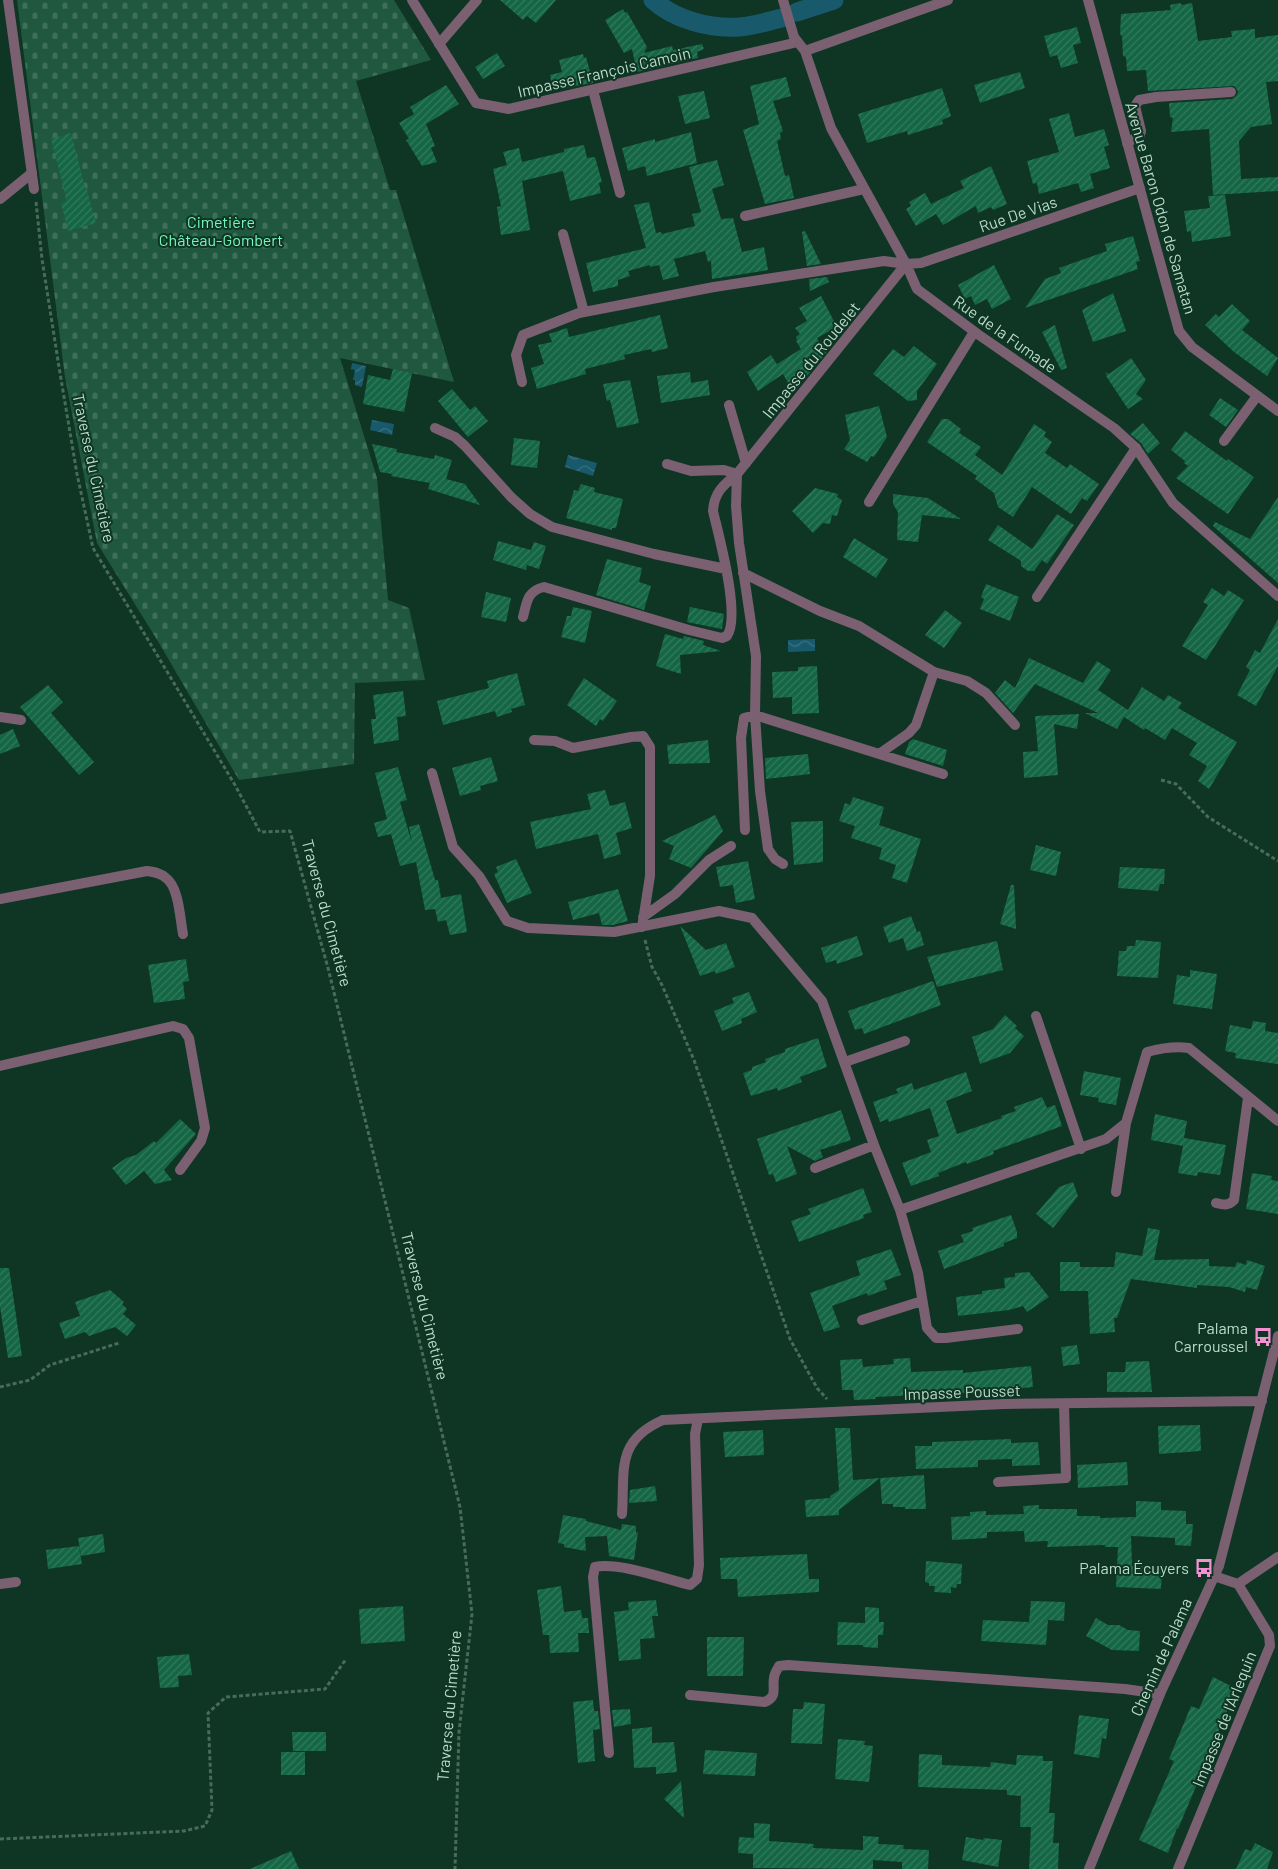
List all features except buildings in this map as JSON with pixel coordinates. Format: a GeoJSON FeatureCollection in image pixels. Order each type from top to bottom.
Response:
{"type":"FeatureCollection","features":[{"type":"Feature","properties":{"kind":"street"},"geometry":{"type":"LineString","coordinates":[[8,0],[34,189]]}},
{"type":"Feature","properties":{"kind":"street","name":"Impasse François Camoin"},"geometry":{"type":"LineString","coordinates":[[412,0],[476,103],[509,109],[799,43],[948,0]]}},
{"type":"Feature","properties":{"kind":"street"},"geometry":{"type":"LineString","coordinates":[[439,44],[477,0]]}},
{"type":"Feature","properties":{"kind":"street","name":"Avenue Baron Odon de Samatan"},"geometry":{"type":"LineString","coordinates":[[1088,0],[1179,331],[1192,347],[1278,411]]}},
{"type":"Feature","properties":{"kind":"street","name":"Rue de la Fumade"},"geometry":{"type":"LineString","coordinates":[[784,2],[831,128],[906,264],[917,289],[974,332],[1114,428],[1136,448],[1172,503],[1278,596]]}},
{"type":"Feature","properties":{"kind":"street"},"geometry":{"type":"LineString","coordinates":[[593,90],[620,193]]}},
{"type":"Feature","properties":{"kind":"street"},"geometry":{"type":"LineString","coordinates":[[1127,142],[1140,136],[1141,131],[1135,106],[1139,100],[1156,97],[1231,92]]}},
{"type":"Feature","properties":{"kind":"street"},"geometry":{"type":"LineString","coordinates":[[0,199],[32,173]]}},
{"type":"Feature","properties":{"kind":"street","name":"Rue De Vias"},"geometry":{"type":"LineString","coordinates":[[522,382],[516,355],[523,335],[584,312],[714,287],[884,261],[906,264],[921,263],[1140,188]]}},
{"type":"Feature","properties":{"kind":"street"},"geometry":{"type":"LineString","coordinates":[[745,216],[864,189]]}},
{"type":"Feature","properties":{"kind":"street"},"geometry":{"type":"LineString","coordinates":[[563,234],[584,312]]}},
{"type":"Feature","properties":{"kind":"street","name":"Impasse du Roudelet"},"geometry":{"type":"LineString","coordinates":[[523,617],[529,596],[535,589],[544,587],[689,630],[722,638],[727,636],[732,627],[730,591],[713,511],[714,503],[722,486],[737,474],[906,264]]}},
{"type":"Feature","properties":{"kind":"street"},"geometry":{"type":"LineString","coordinates":[[869,502],[974,332]]}},
{"type":"Feature","properties":{"kind":"street"},"geometry":{"type":"LineString","coordinates":[[1224,441],[1257,396]]}},
{"type":"Feature","properties":{"kind":"street"},"geometry":{"type":"LineString","coordinates":[[729,405],[746,463]]}},
{"type":"Feature","properties":{"kind":"street"},"geometry":{"type":"LineString","coordinates":[[435,428],[455,437],[511,497],[530,514],[552,527],[654,554],[726,569]]}},
{"type":"Feature","properties":{"kind":"street"},"geometry":{"type":"LineString","coordinates":[[1037,597],[1136,448]]}},
{"type":"Feature","properties":{"kind":"street"},"geometry":{"type":"LineString","coordinates":[[667,464],[691,470],[724,470],[737,474],[736,506],[743,574],[756,656],[755,715],[760,791],[768,849],[783,864]]}},
{"type":"Feature","properties":{"kind":"street"},"geometry":{"type":"LineString","coordinates":[[743,574],[820,611],[859,626],[934,672],[967,681],[986,693],[1015,726]]}},
{"type":"Feature","properties":{"kind":"street"},"geometry":{"type":"LineString","coordinates":[[879,754],[916,725],[934,672]]}},
{"type":"Feature","properties":{"kind":"street"},"geometry":{"type":"LineString","coordinates":[[745,830],[741,738],[744,718],[755,715],[943,774]]}},
{"type":"Feature","properties":{"kind":"street"},"geometry":{"type":"LineString","coordinates":[[0,717],[21,720]]}},
{"type":"Feature","properties":{"kind":"street"},"geometry":{"type":"LineString","coordinates":[[534,740],[555,741],[573,748],[643,736],[650,747],[650,876],[642,922]]}},
{"type":"Feature","properties":{"kind":"street"},"geometry":{"type":"LineString","coordinates":[[432,773],[453,847],[479,876],[507,922],[528,928],[614,932],[642,922],[719,911],[752,918],[822,1002],[874,1145],[900,1210],[918,1273],[927,1328],[936,1338],[1018,1329]]}},
{"type":"Feature","properties":{"kind":"street"},"geometry":{"type":"LineString","coordinates":[[642,922],[675,894],[710,860],[730,846]]}},
{"type":"Feature","properties":{"kind":"street"},"geometry":{"type":"LineString","coordinates":[[0,899],[147,871],[159,873],[168,878],[175,890],[183,934]]}},
{"type":"Feature","properties":{"kind":"street"},"geometry":{"type":"LineString","coordinates":[[1036,1016],[1081,1149]]}},
{"type":"Feature","properties":{"kind":"street"},"geometry":{"type":"LineString","coordinates":[[0,1066],[173,1026],[183,1029],[189,1038],[205,1128],[201,1141],[180,1170]]}},
{"type":"Feature","properties":{"kind":"street"},"geometry":{"type":"LineString","coordinates":[[845,1062],[905,1041]]}},
{"type":"Feature","properties":{"kind":"street"},"geometry":{"type":"LineString","coordinates":[[1116,1192],[1126,1123],[1147,1052],[1174,1046],[1189,1048],[1278,1121]]}},
{"type":"Feature","properties":{"kind":"street"},"geometry":{"type":"LineString","coordinates":[[1216,1203],[1226,1205],[1234,1200],[1248,1098]]}},
{"type":"Feature","properties":{"kind":"street"},"geometry":{"type":"LineString","coordinates":[[900,1210],[1081,1149],[1106,1139],[1126,1123]]}},
{"type":"Feature","properties":{"kind":"street"},"geometry":{"type":"LineString","coordinates":[[816,1168],[874,1145]]}},
{"type":"Feature","properties":{"kind":"street"},"geometry":{"type":"LineString","coordinates":[[862,1320],[922,1300]]}},
{"type":"Feature","properties":{"kind":"street","name":"Chemin de Palama"},"geometry":{"type":"LineString","coordinates":[[1089,1869],[1160,1694],[1219,1566],[1278,1336]]}},
{"type":"Feature","properties":{"kind":"street","name":"Impasse Pousset"},"geometry":{"type":"LineString","coordinates":[[622,1514],[624,1461],[632,1443],[647,1427],[664,1420],[1004,1404],[1262,1401]]}},
{"type":"Feature","properties":{"kind":"street"},"geometry":{"type":"LineString","coordinates":[[998,1482],[1066,1478],[1064,1404]]}},
{"type":"Feature","properties":{"kind":"street"},"geometry":{"type":"LineString","coordinates":[[609,1753],[593,1577],[595,1567],[622,1568],[690,1585],[697,1579],[699,1565],[695,1434],[698,1419]]}},
{"type":"Feature","properties":{"kind":"street"},"geometry":{"type":"LineString","coordinates":[[1214,1576],[1238,1584],[1278,1556]]}},
{"type":"Feature","properties":{"kind":"street"},"geometry":{"type":"LineString","coordinates":[[0,1584],[16,1582]]}},
{"type":"Feature","properties":{"kind":"street","name":"Impasse de l'Arlequin"},"geometry":{"type":"LineString","coordinates":[[1178,1869],[1270,1646],[1269,1635],[1238,1584]]}},
{"type":"Feature","properties":{"kind":"street"},"geometry":{"type":"LineString","coordinates":[[690,1694],[765,1702],[771,1699],[775,1693],[774,1677],[779,1666],[788,1665],[1125,1689],[1160,1694]]}},
{"type":"Feature","properties":{"kind":"path","name":"Traverse du Cimetière"},"geometry":{"type":"LineString","coordinates":[[34,189],[42,259],[77,474],[93,548],[235,785],[260,832],[290,831],[328,968],[460,1507],[472,1614],[459,1732],[455,1869]]}},
{"type":"Feature","properties":{"kind":"path"},"geometry":{"type":"LineString","coordinates":[[1162,780],[1176,784],[1208,817],[1278,861]]}},
{"type":"Feature","properties":{"kind":"path"},"geometry":{"type":"LineString","coordinates":[[642,922],[652,967],[662,985],[698,1069],[790,1339],[817,1388],[839,1412]]}},
{"type":"Feature","properties":{"kind":"path"},"geometry":{"type":"LineString","coordinates":[[0,1387],[30,1380],[50,1366],[119,1343]]}},
{"type":"Feature","properties":{"kind":"path"},"geometry":{"type":"LineString","coordinates":[[0,1839],[184,1830],[205,1826],[212,1810],[208,1713],[226,1697],[325,1689],[346,1659]]}},
{"type":"Feature","properties":{"kind":"green space","name":"Cimetière Château-Gombert"},"geometry":{"type":"Polygon","coordinates":[[[17,0],[394,0],[431,60],[356,81],[390,190],[396,190],[454,382],[340,358],[377,478],[388,600],[409,608],[425,680],[355,683],[354,764],[239,780],[159,643],[97,543],[65,377],[17,0]]]}},
{"type":"Feature","properties":{"kind":"water"},"geometry":{"type":"Polygon","coordinates":[[[352,363],[366,366],[362,387],[355,385],[355,380],[353,380],[355,370],[351,369],[352,363]]]}},
{"type":"Feature","properties":{"kind":"water"},"geometry":{"type":"Polygon","coordinates":[[[372,420],[394,424],[392,435],[370,430],[372,420]]]}},
{"type":"Feature","properties":{"kind":"water"},"geometry":{"type":"Polygon","coordinates":[[[568,455],[597,463],[593,476],[565,467],[568,455]]]}},
{"type":"Feature","properties":{"kind":"water"},"geometry":{"type":"Polygon","coordinates":[[[815,639],[815,651],[788,652],[788,640],[815,639]]]}},
{"type":"Feature","properties":{"kind":"waterway"},"geometry":{"type":"LineString","coordinates":[[653,0],[682,18],[705,25],[745,26],[782,18]]}},
{"type":"Feature","properties":{"kind":"waterway"},"geometry":{"type":"LineString","coordinates":[[797,12],[834,0]]}},
{"type":"Feature","properties":{"kind":"place","name":"Palama Carroussel"},"geometry":{"type":"Point","coordinates":[1263,1337]}},
{"type":"Feature","properties":{"kind":"place","name":"Palama Écuyers"},"geometry":{"type":"Point","coordinates":[1204,1568]}}]}
